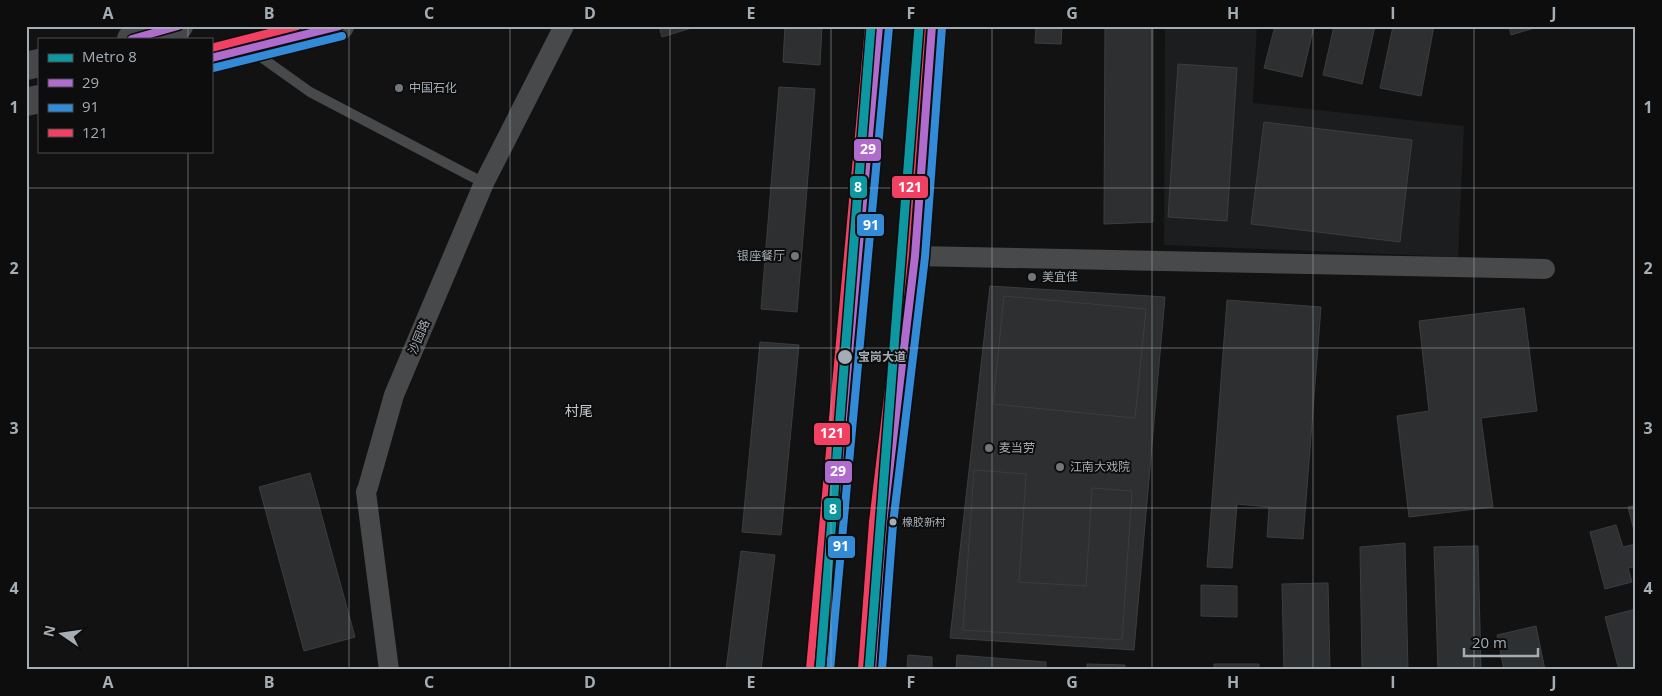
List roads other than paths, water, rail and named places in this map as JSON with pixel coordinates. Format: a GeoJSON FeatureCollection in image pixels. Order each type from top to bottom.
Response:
{"type":"FeatureCollection","features":[{"type":"Feature","properties":{"kind":"main road"},"geometry":{"type":"LineString","coordinates":[[135,38],[179,26]]}},
{"type":"Feature","properties":{"kind":"main road"},"geometry":{"type":"LineString","coordinates":[[212,58],[340,26]]}},
{"type":"Feature","properties":{"kind":"main road"},"geometry":{"type":"LineString","coordinates":[[820,670],[879,26]]}},
{"type":"Feature","properties":{"kind":"main road"},"geometry":{"type":"LineString","coordinates":[[872,670],[883,523],[914,256],[932,26]]}},
{"type":"Feature","properties":{"kind":"street","name":"沙园路"},"geometry":{"type":"LineString","coordinates":[[389,670],[366,492],[394,395],[484,183],[564,26]]}},
{"type":"Feature","properties":{"kind":"street"},"geometry":{"type":"LineString","coordinates":[[914,256],[1545,269]]}},
{"type":"Feature","properties":{"kind":"lane"},"geometry":{"type":"LineString","coordinates":[[249,48],[310,92],[484,183]]}},
{"type":"Feature","properties":{"kind":"metro line","name":"8"},"geometry":{"type":"LineString","coordinates":[[820,670],[871,26]]}},
{"type":"Feature","properties":{"kind":"metro line","name":"8"},"geometry":{"type":"LineString","coordinates":[[869,670],[919,26]]}},
{"type":"Feature","properties":{"kind":"place","name":"中国石化"},"geometry":{"type":"Point","coordinates":[399,88]}},
{"type":"Feature","properties":{"kind":"place","name":"银座餐厅"},"geometry":{"type":"Point","coordinates":[795,256]}},
{"type":"Feature","properties":{"kind":"place","name":"美宜佳"},"geometry":{"type":"Point","coordinates":[1032,277]}},
{"type":"Feature","properties":{"kind":"place","name":"宝岗大道"},"geometry":{"type":"Point","coordinates":[845,357]}},
{"type":"Feature","properties":{"kind":"place","name":"麦当劳"},"geometry":{"type":"Point","coordinates":[989,448]}},
{"type":"Feature","properties":{"kind":"place","name":"江南大戏院"},"geometry":{"type":"Point","coordinates":[1060,467]}},
{"type":"Feature","properties":{"kind":"place","name":"橡胶新村"},"geometry":{"type":"Point","coordinates":[893,522]}},
{"type":"Feature","properties":{"kind":"district","name":"村尾"},"geometry":{"type":"Point","coordinates":[579,411]}}]}
